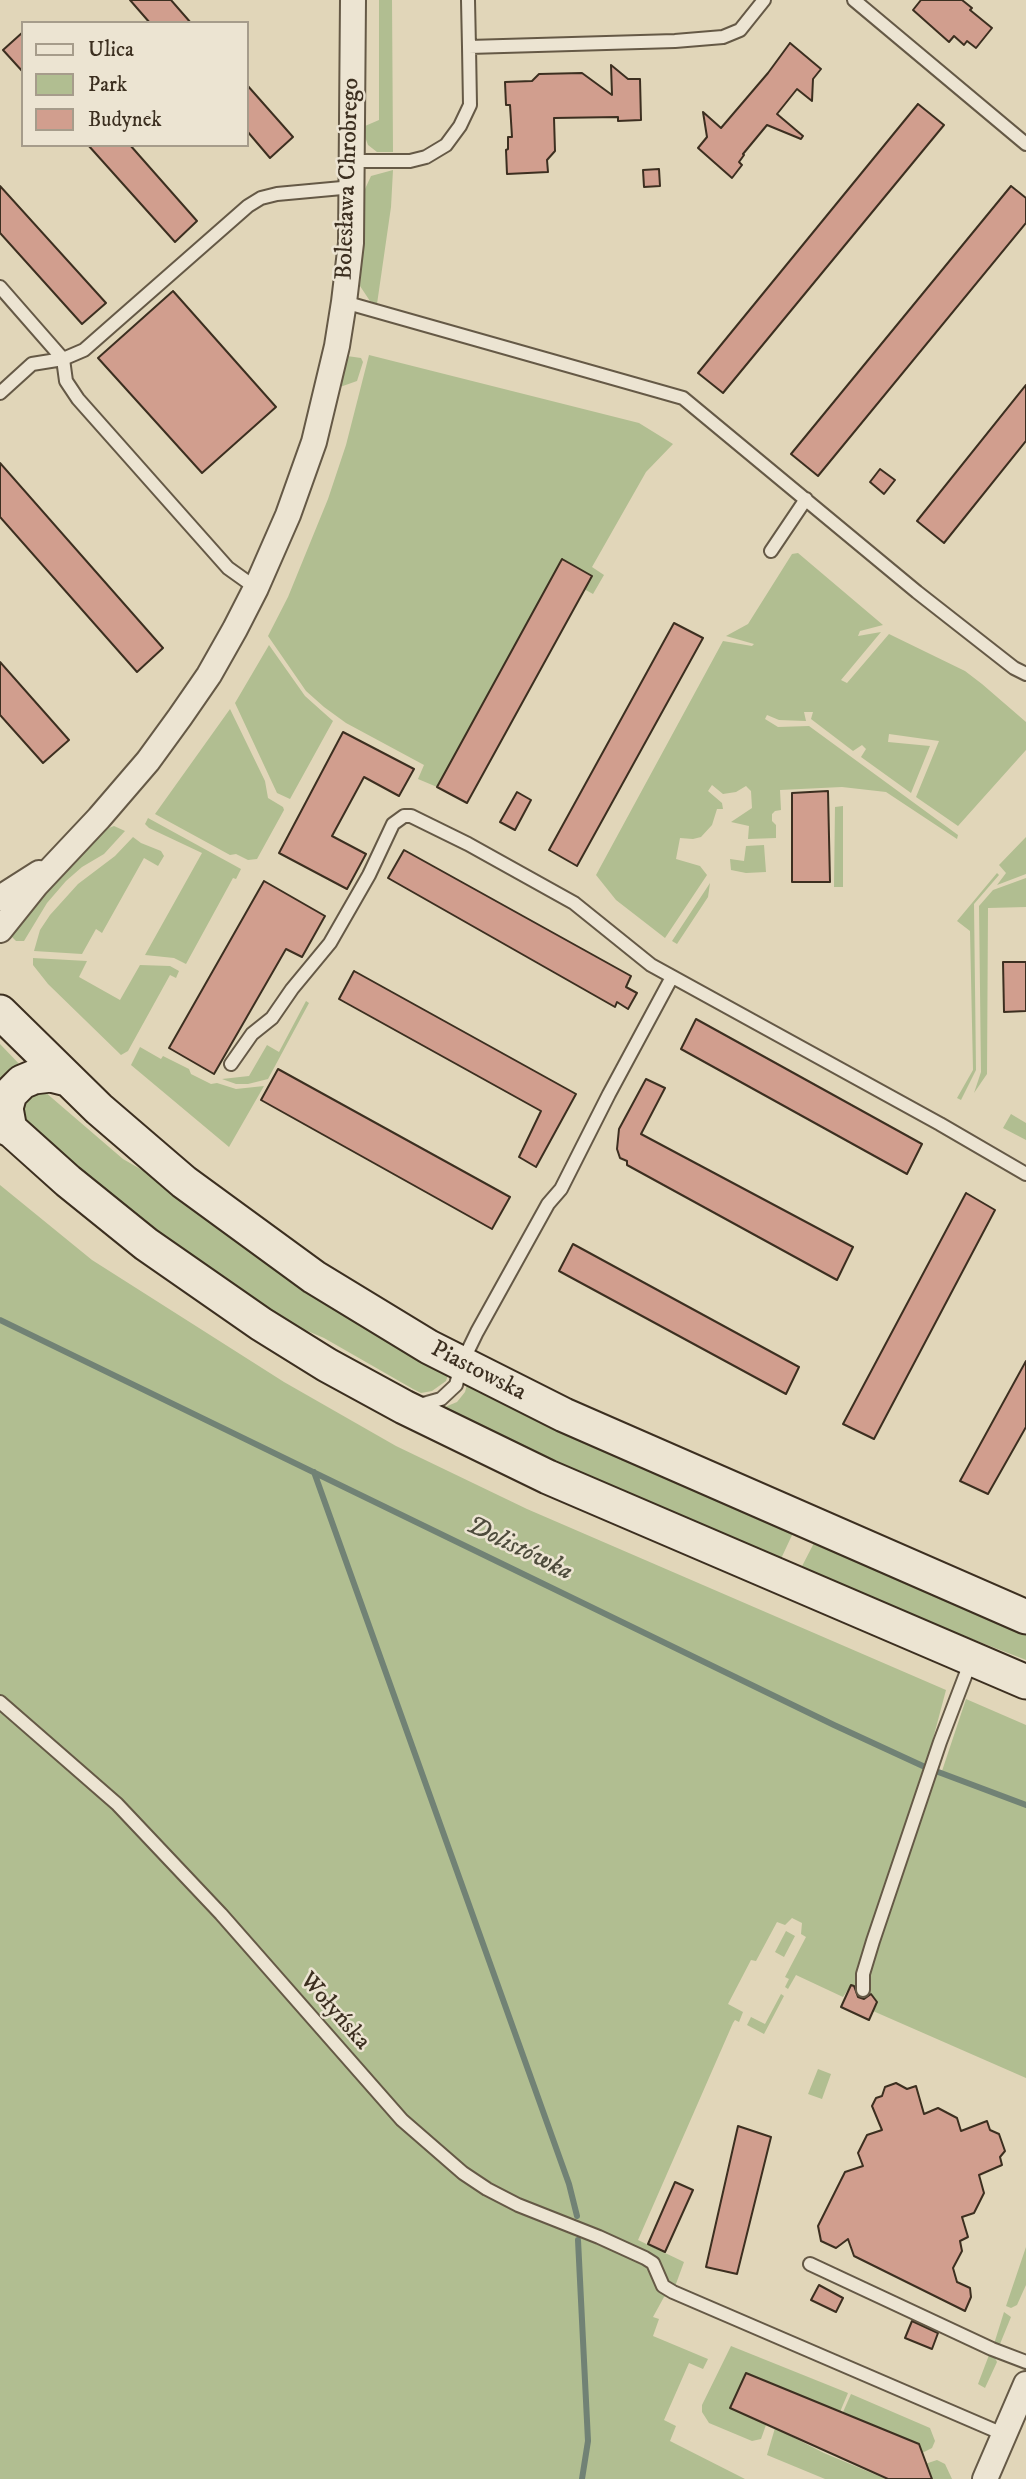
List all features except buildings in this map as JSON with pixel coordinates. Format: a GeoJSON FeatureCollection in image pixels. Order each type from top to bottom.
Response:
{"type":"FeatureCollection","features":[{"type":"Feature","properties":{"kind":"main road","name":"Piastowska"},"geometry":{"type":"LineString","coordinates":[[0,1012],[67,1079],[174,1174],[303,1269],[461,1365],[564,1415],[1026,1617]]}},
{"type":"Feature","properties":{"kind":"main road"},"geometry":{"type":"LineString","coordinates":[[67,1079],[34,1077],[22,1082],[10,1094],[5,1125],[115,1219],[217,1294],[327,1365],[404,1407],[548,1477],[1026,1682]]}},
{"type":"Feature","properties":{"kind":"street","name":"Bolesława Chrobrego"},"geometry":{"type":"LineString","coordinates":[[0,930],[55,864],[142,769],[180,718],[209,675],[256,588],[288,515],[314,442],[337,346],[344,302],[351,243],[353,187],[353,0]]}},
{"type":"Feature","properties":{"kind":"street","name":"Bolesława Chrobrego"},"geometry":{"type":"LineString","coordinates":[[0,898],[17,885],[55,864]]}},
{"type":"Feature","properties":{"kind":"street"},"geometry":{"type":"LineString","coordinates":[[985,2479],[1013,2426],[1026,2384]]}},
{"type":"Feature","properties":{"kind":"lane"},"geometry":{"type":"LineString","coordinates":[[353,161],[410,161],[426,157],[446,145],[460,126],[470,105],[468,0]]}},
{"type":"Feature","properties":{"kind":"lane"},"geometry":{"type":"LineString","coordinates":[[469,47],[675,41],[723,37],[740,30],[764,0]]}},
{"type":"Feature","properties":{"kind":"lane"},"geometry":{"type":"LineString","coordinates":[[854,0],[1026,144]]}},
{"type":"Feature","properties":{"kind":"lane"},"geometry":{"type":"LineString","coordinates":[[0,393],[32,364],[63,359],[85,349],[248,206],[261,198],[353,187]]}},
{"type":"Feature","properties":{"kind":"lane"},"geometry":{"type":"LineString","coordinates":[[0,287],[63,359],[66,381],[78,399],[228,568],[256,588]]}},
{"type":"Feature","properties":{"kind":"lane"},"geometry":{"type":"LineString","coordinates":[[344,302],[683,398],[964,630],[1026,674]]}},
{"type":"Feature","properties":{"kind":"lane"},"geometry":{"type":"LineString","coordinates":[[771,551],[806,499]]}},
{"type":"Feature","properties":{"kind":"lane"},"geometry":{"type":"LineString","coordinates":[[231,1065],[251,1034],[272,1018],[330,943],[369,875],[393,824],[404,816],[411,816],[468,844],[573,903],[651,965],[1026,1174]]}},
{"type":"Feature","properties":{"kind":"lane"},"geometry":{"type":"LineString","coordinates":[[404,1407],[426,1405],[441,1399],[456,1385],[461,1365],[477,1332],[548,1205],[561,1189],[672,976]]}},
{"type":"Feature","properties":{"kind":"lane"},"geometry":{"type":"LineString","coordinates":[[863,1990],[863,1974],[938,1747],[972,1658]]}},
{"type":"Feature","properties":{"kind":"lane","name":"Wołyńska"},"geometry":{"type":"LineString","coordinates":[[0,1702],[117,1804],[221,1914],[402,2120],[487,2189],[518,2205],[645,2258],[653,2263],[663,2286],[673,2292],[1013,2426]]}},
{"type":"Feature","properties":{"kind":"lane"},"geometry":{"type":"LineString","coordinates":[[810,2264],[992,2349],[1026,2362]]}},
{"type":"Feature","properties":{"kind":"green space"},"geometry":{"type":"Polygon","coordinates":[[[379,0],[392,0],[393,152],[377,152],[368,145],[365,137],[365,126],[379,120],[379,0]]]}},
{"type":"Feature","properties":{"kind":"green space"},"geometry":{"type":"Polygon","coordinates":[[[393,170],[391,207],[377,304],[370,301],[360,286],[365,189],[371,176],[393,170]]]}},
{"type":"Feature","properties":{"kind":"green space"},"geometry":{"type":"Polygon","coordinates":[[[369,355],[639,423],[673,444],[646,472],[592,567],[604,575],[593,594],[584,589],[591,576],[562,560],[437,787],[418,779],[424,765],[346,723],[306,691],[268,636],[288,597],[328,499],[346,445],[369,355]]]}},
{"type":"Feature","properties":{"kind":"green space"},"geometry":{"type":"Polygon","coordinates":[[[347,356],[361,358],[363,362],[357,381],[340,387],[347,356]]]}},
{"type":"Feature","properties":{"kind":"green space"},"geometry":{"type":"Polygon","coordinates":[[[798,553],[883,625],[860,631],[858,636],[881,632],[841,680],[847,683],[889,634],[965,671],[982,684],[1026,722],[1026,750],[958,826],[916,797],[939,741],[889,734],[888,742],[930,746],[911,793],[861,757],[866,749],[862,745],[853,751],[811,719],[813,712],[804,712],[806,721],[779,720],[767,715],[765,719],[778,727],[809,726],[958,835],[957,839],[886,792],[842,787],[780,790],[781,810],[772,814],[772,821],[776,825],[776,838],[748,839],[749,826],[731,822],[752,808],[751,791],[746,786],[736,792],[723,794],[712,785],[708,791],[722,803],[723,809],[717,809],[712,825],[701,837],[680,838],[676,859],[700,866],[707,875],[665,938],[616,900],[596,875],[723,641],[752,646],[754,644],[726,636],[748,624],[792,554],[798,553]]]}},
{"type":"Feature","properties":{"kind":"green space"},"geometry":{"type":"Polygon","coordinates":[[[269,645],[305,696],[333,721],[290,799],[277,793],[235,703],[269,645]]]}},
{"type":"Feature","properties":{"kind":"green space"},"geometry":{"type":"Polygon","coordinates":[[[230,709],[265,781],[268,798],[284,810],[257,859],[248,860],[236,854],[230,855],[155,814],[230,709]]]}},
{"type":"Feature","properties":{"kind":"green space"},"geometry":{"type":"Polygon","coordinates":[[[843,806],[843,887],[834,887],[835,807],[843,806]]]}},
{"type":"Feature","properties":{"kind":"green space"},"geometry":{"type":"Polygon","coordinates":[[[148,818],[241,869],[236,879],[233,878],[186,964],[174,958],[145,955],[202,853],[149,828],[145,824],[148,818]]]}},
{"type":"Feature","properties":{"kind":"green space"},"geometry":{"type":"Polygon","coordinates":[[[114,826],[125,831],[104,854],[82,867],[66,881],[47,903],[24,941],[16,941],[8,933],[104,830],[114,826]]]}},
{"type":"Feature","properties":{"kind":"green space"},"geometry":{"type":"Polygon","coordinates":[[[133,837],[161,851],[164,856],[158,866],[144,858],[102,933],[96,929],[82,954],[34,951],[40,930],[50,915],[78,884],[115,856],[133,837]]]}},
{"type":"Feature","properties":{"kind":"green space"},"geometry":{"type":"Polygon","coordinates":[[[1026,837],[1026,874],[997,885],[1006,873],[999,865],[1026,837]]]}},
{"type":"Feature","properties":{"kind":"green space"},"geometry":{"type":"Polygon","coordinates":[[[764,845],[766,872],[746,873],[731,870],[730,859],[744,861],[746,846],[764,845]]]}},
{"type":"Feature","properties":{"kind":"green space"},"geometry":{"type":"Polygon","coordinates":[[[997,873],[999,875],[974,904],[976,1070],[961,1100],[957,1098],[973,1070],[970,931],[957,921],[997,873]]]}},
{"type":"Feature","properties":{"kind":"green space"},"geometry":{"type":"Polygon","coordinates":[[[1026,878],[1026,907],[988,908],[987,1074],[974,1093],[981,1072],[979,906],[993,890],[1026,878]]]}},
{"type":"Feature","properties":{"kind":"green space"},"geometry":{"type":"Polygon","coordinates":[[[710,883],[708,897],[677,944],[672,941],[710,883]]]}},
{"type":"Feature","properties":{"kind":"green space"},"geometry":{"type":"Polygon","coordinates":[[[33,958],[87,961],[79,977],[120,1000],[140,965],[170,966],[179,971],[176,978],[170,975],[128,1051],[121,1055],[48,984],[33,965],[33,958]]]}},
{"type":"Feature","properties":{"kind":"green space"},"geometry":{"type":"Polygon","coordinates":[[[306,1001],[309,1003],[268,1079],[236,1084],[222,1079],[249,1076],[267,1045],[279,1052],[306,1001]]]}},
{"type":"Feature","properties":{"kind":"green space"},"geometry":{"type":"Polygon","coordinates":[[[0,1044],[24,1069],[0,1089],[0,1044]]]}},
{"type":"Feature","properties":{"kind":"green space"},"geometry":{"type":"Polygon","coordinates":[[[140,1047],[161,1059],[163,1056],[189,1069],[191,1074],[211,1084],[217,1083],[236,1089],[264,1086],[229,1147],[131,1065],[140,1047]]]}},
{"type":"Feature","properties":{"kind":"green space"},"geometry":{"type":"Polygon","coordinates":[[[34,1092],[45,1092],[123,1159],[168,1185],[445,1370],[448,1375],[446,1381],[432,1391],[421,1393],[324,1338],[270,1315],[222,1285],[20,1121],[24,1098],[34,1092]]]}},
{"type":"Feature","properties":{"kind":"green space"},"geometry":{"type":"Polygon","coordinates":[[[1011,1114],[1026,1123],[1026,1140],[1003,1128],[1011,1114]]]}},
{"type":"Feature","properties":{"kind":"green space"},"geometry":{"type":"Polygon","coordinates":[[[0,1185],[92,1260],[284,1382],[396,1446],[527,1509],[946,1690],[925,1769],[941,1774],[966,1699],[1026,1725],[1026,2078],[873,2011],[876,2002],[872,1994],[851,1985],[843,1997],[796,1975],[788,1989],[785,1987],[789,1979],[785,1977],[806,1937],[801,1934],[802,1923],[792,1918],[785,1925],[777,1922],[756,1961],[751,1960],[728,2004],[743,2012],[739,2022],[735,2020],[733,2023],[638,2240],[684,2262],[673,2292],[664,2297],[653,2317],[659,2319],[653,2336],[708,2359],[703,2369],[689,2363],[664,2420],[676,2426],[670,2441],[745,2479],[0,2479],[0,1185]]]}},
{"type":"Feature","properties":{"kind":"green space"},"geometry":{"type":"Polygon","coordinates":[[[468,1381],[558,1427],[793,1533],[779,1563],[433,1408],[457,1402],[465,1392],[468,1381]]]}},
{"type":"Feature","properties":{"kind":"green space"},"geometry":{"type":"Polygon","coordinates":[[[814,1543],[1026,1632],[1026,1660],[799,1572],[814,1543]]]}},
{"type":"Feature","properties":{"kind":"green space"},"geometry":{"type":"Polygon","coordinates":[[[786,1931],[795,1936],[784,1957],[775,1952],[786,1931]]]}},
{"type":"Feature","properties":{"kind":"green space"},"geometry":{"type":"Polygon","coordinates":[[[781,1994],[784,1996],[764,2034],[747,2025],[751,2017],[765,2024],[781,1994]]]}},
{"type":"Feature","properties":{"kind":"green space"},"geometry":{"type":"Polygon","coordinates":[[[818,2069],[831,2074],[822,2099],[808,2094],[818,2069]]]}},
{"type":"Feature","properties":{"kind":"green space"},"geometry":{"type":"Polygon","coordinates":[[[1026,2247],[1026,2285],[1017,2305],[1011,2308],[1006,2306],[1026,2247]]]}},
{"type":"Feature","properties":{"kind":"green space"},"geometry":{"type":"Polygon","coordinates":[[[1004,2312],[1011,2317],[1000,2344],[997,2345],[994,2344],[1004,2312]]]}},
{"type":"Feature","properties":{"kind":"green space"},"geometry":{"type":"Polygon","coordinates":[[[731,2346],[848,2393],[840,2412],[746,2373],[730,2408],[766,2425],[761,2439],[752,2441],[709,2423],[702,2412],[702,2405],[731,2346]]]}},
{"type":"Feature","properties":{"kind":"green space"},"geometry":{"type":"Polygon","coordinates":[[[989,2355],[997,2362],[985,2388],[978,2384],[989,2355]]]}},
{"type":"Feature","properties":{"kind":"green space"},"geometry":{"type":"Polygon","coordinates":[[[851,2394],[930,2428],[935,2441],[932,2448],[922,2453],[843,2412],[851,2394]]]}},
{"type":"Feature","properties":{"kind":"green space"},"geometry":{"type":"Polygon","coordinates":[[[775,2428],[824,2453],[886,2479],[825,2479],[767,2455],[775,2428]]]}},
{"type":"Feature","properties":{"kind":"green space"},"geometry":{"type":"Polygon","coordinates":[[[937,2460],[945,2464],[952,2479],[929,2479],[925,2464],[937,2460]]]}},
{"type":"Feature","properties":{"kind":"waterway","name":"Dolistówka"},"geometry":{"type":"LineString","coordinates":[[0,1320],[834,1725],[925,1767],[1026,1805]]}},
{"type":"Feature","properties":{"kind":"waterway"},"geometry":{"type":"LineString","coordinates":[[314,1472],[569,2184],[577,2216]]}},
{"type":"Feature","properties":{"kind":"waterway"},"geometry":{"type":"LineString","coordinates":[[578,2240],[588,2441],[582,2479]]}}]}
